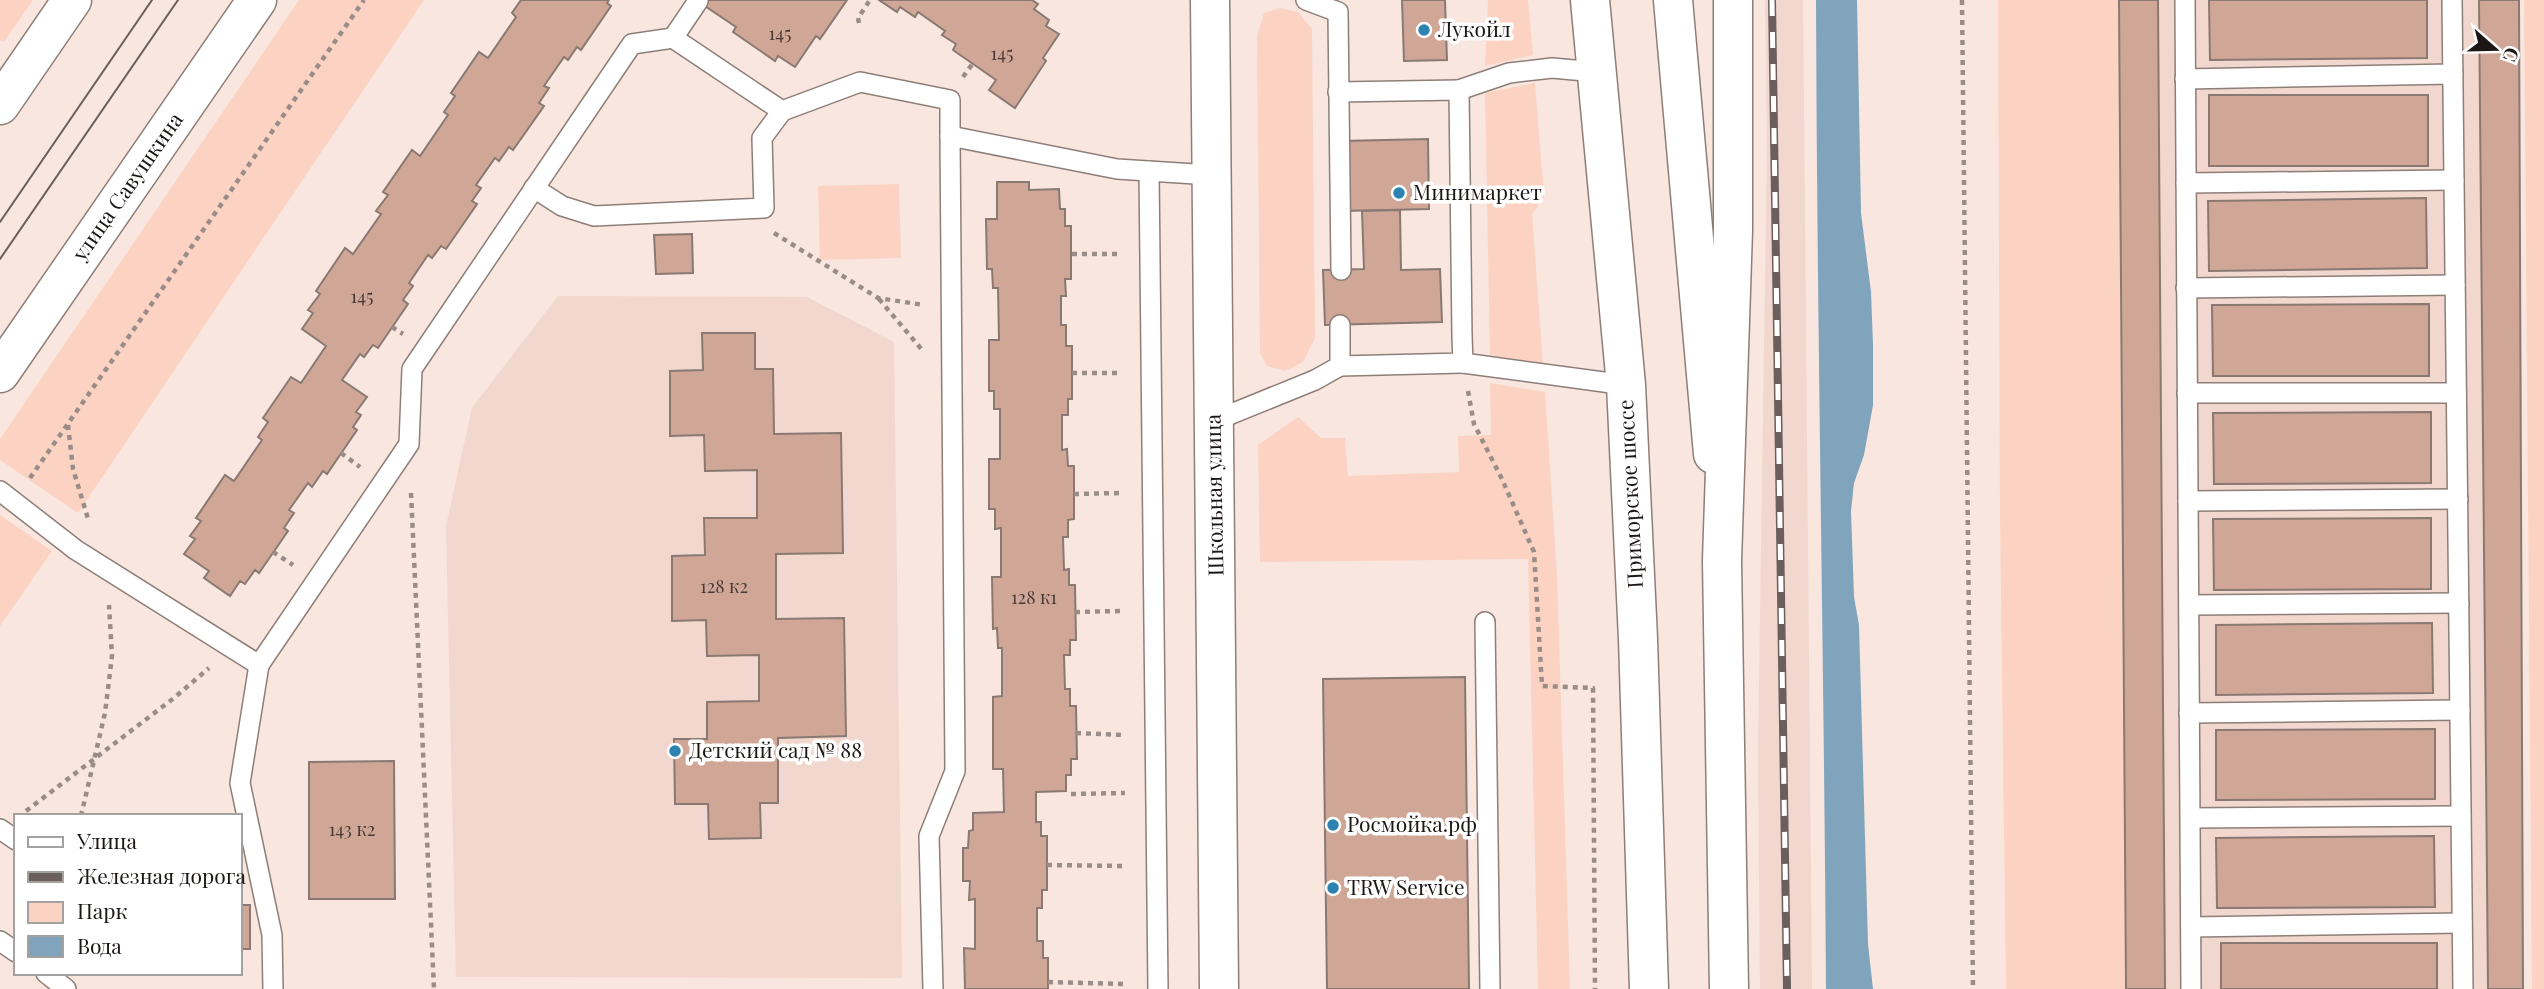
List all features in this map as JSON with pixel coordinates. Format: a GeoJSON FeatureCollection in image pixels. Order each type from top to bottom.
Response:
{"type":"FeatureCollection","features":[{"type":"Feature","properties":{"kind":"main road"},"geometry":{"type":"LineString","coordinates":[[7,82],[72,0]]}},
{"type":"Feature","properties":{"kind":"main road","name":"улица Савушкина"},"geometry":{"type":"LineString","coordinates":[[0,373],[257,0]]}},
{"type":"Feature","properties":{"kind":"main road","name":"Школьная улица"},"geometry":{"type":"LineString","coordinates":[[1210,0],[1219,989]]}},
{"type":"Feature","properties":{"kind":"main road","name":"Приморское шоссе"},"geometry":{"type":"LineString","coordinates":[[1590,0],[1626,385],[1638,639],[1649,989]]}},
{"type":"Feature","properties":{"kind":"main road"},"geometry":{"type":"LineString","coordinates":[[1673,0],[1722,561]]}},
{"type":"Feature","properties":{"kind":"main road"},"geometry":{"type":"LineString","coordinates":[[1729,989],[1722,561],[1733,230],[1733,0]]}},
{"type":"Feature","properties":{"kind":"lane"},"geometry":{"type":"LineString","coordinates":[[1306,0],[1338,12],[1341,270]]}},
{"type":"Feature","properties":{"kind":"lane"},"geometry":{"type":"LineString","coordinates":[[2185,0],[2191,989]]}},
{"type":"Feature","properties":{"kind":"lane"},"geometry":{"type":"LineString","coordinates":[[2452,0],[2463,989]]}},
{"type":"Feature","properties":{"kind":"lane"},"geometry":{"type":"LineString","coordinates":[[673,38],[698,1]]}},
{"type":"Feature","properties":{"kind":"lane"},"geometry":{"type":"LineString","coordinates":[[273,989],[272,935],[240,783],[259,665],[409,444],[412,369],[632,44],[673,38],[782,110]]}},
{"type":"Feature","properties":{"kind":"lane"},"geometry":{"type":"LineString","coordinates":[[1338,92],[1459,90],[1509,73],[1552,68],[1596,72]]}},
{"type":"Feature","properties":{"kind":"lane"},"geometry":{"type":"LineString","coordinates":[[2185,79],[2453,74]]}},
{"type":"Feature","properties":{"kind":"lane"},"geometry":{"type":"LineString","coordinates":[[534,188],[562,206],[594,216],[764,208],[762,138],[782,110],[860,82],[950,100],[955,771],[929,836],[933,989]]}},
{"type":"Feature","properties":{"kind":"lane"},"geometry":{"type":"LineString","coordinates":[[1459,90],[1462,363]]}},
{"type":"Feature","properties":{"kind":"lane"},"geometry":{"type":"LineString","coordinates":[[950,136],[1117,169],[1211,175]]}},
{"type":"Feature","properties":{"kind":"lane"},"geometry":{"type":"LineString","coordinates":[[1149,171],[1158,989]]}},
{"type":"Feature","properties":{"kind":"lane"},"geometry":{"type":"LineString","coordinates":[[2186,183],[2454,180]]}},
{"type":"Feature","properties":{"kind":"lane"},"geometry":{"type":"LineString","coordinates":[[2186,288],[2455,285]]}},
{"type":"Feature","properties":{"kind":"lane"},"geometry":{"type":"LineString","coordinates":[[1340,325],[1340,366]]}},
{"type":"Feature","properties":{"kind":"lane"},"geometry":{"type":"LineString","coordinates":[[1214,421],[1315,380],[1340,366],[1462,363],[1626,385]]}},
{"type":"Feature","properties":{"kind":"lane"},"geometry":{"type":"LineString","coordinates":[[2187,394],[2456,393]]}},
{"type":"Feature","properties":{"kind":"lane"},"geometry":{"type":"LineString","coordinates":[[7,496],[76,550],[259,665]]}},
{"type":"Feature","properties":{"kind":"lane"},"geometry":{"type":"LineString","coordinates":[[2189,501],[2458,499]]}},
{"type":"Feature","properties":{"kind":"lane"},"geometry":{"type":"LineString","coordinates":[[2189,605],[2459,603]]}},
{"type":"Feature","properties":{"kind":"lane"},"geometry":{"type":"LineString","coordinates":[[1485,622],[1490,989]]}},
{"type":"Feature","properties":{"kind":"lane"},"geometry":{"type":"LineString","coordinates":[[2189,713],[2460,710]]}},
{"type":"Feature","properties":{"kind":"lane"},"geometry":{"type":"LineString","coordinates":[[2191,818],[2461,816]]}},
{"type":"Feature","properties":{"kind":"lane"},"geometry":{"type":"LineString","coordinates":[[2191,927],[2462,923]]}},
{"type":"Feature","properties":{"kind":"path"},"geometry":{"type":"LineString","coordinates":[[7,496],[68,424],[364,0]]}},
{"type":"Feature","properties":{"kind":"path"},"geometry":{"type":"LineString","coordinates":[[859,23],[858,18],[870,0]]}},
{"type":"Feature","properties":{"kind":"path"},"geometry":{"type":"LineString","coordinates":[[1962,0],[1973,989]]}},
{"type":"Feature","properties":{"kind":"path"},"geometry":{"type":"LineString","coordinates":[[764,227],[878,298],[952,386]]}},
{"type":"Feature","properties":{"kind":"path"},"geometry":{"type":"LineString","coordinates":[[1072,254],[1118,254]]}},
{"type":"Feature","properties":{"kind":"path"},"geometry":{"type":"LineString","coordinates":[[878,298],[952,310]]}},
{"type":"Feature","properties":{"kind":"path"},"geometry":{"type":"LineString","coordinates":[[1462,363],[1474,424],[1534,552],[1542,686],[1593,688],[1595,989]]}},
{"type":"Feature","properties":{"kind":"path"},"geometry":{"type":"LineString","coordinates":[[1072,373],[1119,373]]}},
{"type":"Feature","properties":{"kind":"path"},"geometry":{"type":"LineString","coordinates":[[68,424],[72,470],[102,566],[111,616],[112,656],[105,713],[81,814]]}},
{"type":"Feature","properties":{"kind":"path"},"geometry":{"type":"LineString","coordinates":[[409,444],[434,989]]}},
{"type":"Feature","properties":{"kind":"path"},"geometry":{"type":"LineString","coordinates":[[341,453],[366,471]]}},
{"type":"Feature","properties":{"kind":"path"},"geometry":{"type":"LineString","coordinates":[[1074,494],[1121,493]]}},
{"type":"Feature","properties":{"kind":"path"},"geometry":{"type":"LineString","coordinates":[[273,552],[299,569]]}},
{"type":"Feature","properties":{"kind":"path"},"geometry":{"type":"LineString","coordinates":[[1076,612],[1122,611]]}},
{"type":"Feature","properties":{"kind":"path"},"geometry":{"type":"LineString","coordinates":[[22,814],[174,698],[210,667],[241,654]]}},
{"type":"Feature","properties":{"kind":"path"},"geometry":{"type":"LineString","coordinates":[[1076,733],[1124,735]]}},
{"type":"Feature","properties":{"kind":"path"},"geometry":{"type":"LineString","coordinates":[[1072,794],[1125,793]]}},
{"type":"Feature","properties":{"kind":"path"},"geometry":{"type":"LineString","coordinates":[[1047,864],[1125,866]]}},
{"type":"Feature","properties":{"kind":"path"},"geometry":{"type":"LineString","coordinates":[[1048,982],[1127,984]]}},
{"type":"Feature","properties":{"kind":"shaded area"},"geometry":{"type":"Polygon","coordinates":[[[1765,0],[1803,0],[1812,989],[1760,989],[1758,753],[1767,147],[1765,0]]]}},
{"type":"Feature","properties":{"kind":"shaded area"},"geometry":{"type":"Polygon","coordinates":[[[2119,0],[2519,0],[2523,989],[2126,989],[2119,0]]]}},
{"type":"Feature","properties":{"kind":"shaded area","name":"Детский сад № 88"},"geometry":{"type":"Polygon","coordinates":[[[558,296],[807,297],[894,342],[902,978],[456,977],[446,526],[472,408],[558,296]]]}},
{"type":"Feature","properties":{"kind":"green space"},"geometry":{"type":"Polygon","coordinates":[[[0,0],[33,0],[4,42],[0,40],[0,0]]]}},
{"type":"Feature","properties":{"kind":"green space"},"geometry":{"type":"Polygon","coordinates":[[[299,0],[424,0],[78,513],[0,460],[0,439],[299,0]]]}},
{"type":"Feature","properties":{"kind":"green space"},"geometry":{"type":"Polygon","coordinates":[[[1488,0],[1528,0],[1533,55],[1485,66],[1488,0]]]}},
{"type":"Feature","properties":{"kind":"green space"},"geometry":{"type":"Polygon","coordinates":[[[1998,0],[2119,0],[2126,989],[2006,989],[2000,515],[1998,0]]]}},
{"type":"Feature","properties":{"kind":"green space"},"geometry":{"type":"Polygon","coordinates":[[[2524,0],[2544,0],[2544,989],[2532,989],[2524,0]]]}},
{"type":"Feature","properties":{"kind":"green space"},"geometry":{"type":"Polygon","coordinates":[[[1280,8],[1298,12],[1312,29],[1315,338],[1303,362],[1285,371],[1267,366],[1260,353],[1257,36],[1264,13],[1280,8]]]}},
{"type":"Feature","properties":{"kind":"green space"},"geometry":{"type":"Polygon","coordinates":[[[1535,83],[1544,197],[1532,214],[1543,364],[1490,355],[1485,93],[1535,83]]]}},
{"type":"Feature","properties":{"kind":"green space"},"geometry":{"type":"Polygon","coordinates":[[[899,184],[901,258],[820,260],[818,186],[899,184]]]}},
{"type":"Feature","properties":{"kind":"green space"},"geometry":{"type":"Polygon","coordinates":[[[1490,383],[1545,392],[1557,575],[1570,989],[1538,989],[1528,559],[1260,562],[1258,445],[1298,417],[1321,438],[1345,438],[1348,476],[1459,472],[1458,436],[1491,435],[1490,383]]]}},
{"type":"Feature","properties":{"kind":"green space"},"geometry":{"type":"Polygon","coordinates":[[[0,515],[52,551],[0,626],[0,515]]]}},
{"type":"Feature","properties":{"kind":"water"},"geometry":{"type":"Polygon","coordinates":[[[1816,0],[1857,0],[1861,213],[1871,292],[1873,405],[1864,455],[1854,483],[1851,511],[1854,597],[1859,625],[1868,944],[1873,989],[1826,989],[1816,0]]]}},
{"type":"Feature","properties":{"kind":"building"},"geometry":{"type":"Polygon","coordinates":[[[521,0],[609,0],[607,3],[611,6],[581,50],[577,47],[568,60],[564,57],[544,86],[549,88],[539,103],[544,106],[513,150],[509,147],[499,161],[495,158],[476,185],[481,188],[472,201],[477,204],[446,249],[441,246],[432,258],[428,255],[409,283],[413,286],[403,300],[408,304],[378,348],[373,345],[364,357],[360,354],[342,380],[367,397],[356,412],[361,415],[353,427],[357,430],[327,474],[323,471],[312,487],[308,483],[289,510],[294,513],[284,528],[288,531],[259,573],[255,570],[245,584],[240,581],[230,596],[204,578],[209,571],[184,554],[195,539],[190,536],[201,521],[196,518],[225,475],[234,481],[262,440],[258,437],[268,422],[263,418],[291,377],[301,383],[326,346],[302,329],[313,313],[308,310],[320,294],[316,291],[345,248],[353,254],[381,214],[376,211],[388,195],[383,192],[412,150],[420,156],[448,115],[444,112],[455,96],[451,93],[479,52],[488,58],[516,17],[512,13],[521,0]]]}},
{"type":"Feature","properties":{"kind":"building"},"geometry":{"type":"Polygon","coordinates":[[[696,0],[847,0],[820,39],[816,36],[795,67],[778,56],[775,61],[733,32],[736,27],[696,0]]]}},
{"type":"Feature","properties":{"kind":"building"},"geometry":{"type":"Polygon","coordinates":[[[879,0],[1032,0],[1038,4],[1034,9],[1049,20],[1046,26],[1059,34],[1043,58],[1046,61],[1015,108],[989,90],[996,80],[953,50],[956,44],[942,35],[945,31],[918,12],[915,17],[900,7],[897,12],[879,0]]]}},
{"type":"Feature","properties":{"kind":"building","name":"Лукойл"},"geometry":{"type":"Polygon","coordinates":[[[1402,0],[1445,0],[1447,60],[1404,61],[1402,0]]]}},
{"type":"Feature","properties":{"kind":"building"},"geometry":{"type":"Polygon","coordinates":[[[2119,0],[2158,0],[2165,989],[2126,989],[2119,0]]]}},
{"type":"Feature","properties":{"kind":"building"},"geometry":{"type":"Polygon","coordinates":[[[2209,0],[2427,0],[2427,58],[2210,60],[2209,0]]]}},
{"type":"Feature","properties":{"kind":"building"},"geometry":{"type":"Polygon","coordinates":[[[2479,0],[2519,0],[2523,989],[2488,989],[2479,0]]]}},
{"type":"Feature","properties":{"kind":"building"},"geometry":{"type":"Polygon","coordinates":[[[2209,95],[2428,95],[2428,166],[2209,166],[2209,95]]]}},
{"type":"Feature","properties":{"kind":"building"},"geometry":{"type":"Polygon","coordinates":[[[1428,139],[1429,209],[1343,211],[1342,141],[1428,139]]]}},
{"type":"Feature","properties":{"kind":"building"},"geometry":{"type":"Polygon","coordinates":[[[997,182],[1029,182],[1029,190],[1059,189],[1060,209],[1065,209],[1065,226],[1071,226],[1071,279],[1065,279],[1066,296],[1061,296],[1061,325],[1066,325],[1066,346],[1072,346],[1072,399],[1068,399],[1068,415],[1062,415],[1062,450],[1067,449],[1068,466],[1074,466],[1074,519],[1068,520],[1068,537],[1063,537],[1064,570],[1069,569],[1069,585],[1075,585],[1076,640],[1070,640],[1070,655],[1064,655],[1065,689],[1070,689],[1070,706],[1076,706],[1077,759],[1071,759],[1071,775],[1066,775],[1066,791],[1036,792],[1036,822],[1041,822],[1041,836],[1047,836],[1047,890],[1042,890],[1042,908],[1037,908],[1037,941],[1043,941],[1043,958],[1048,958],[1048,989],[965,989],[964,948],[975,949],[975,899],[969,900],[970,881],[963,881],[963,848],[968,848],[969,831],[973,830],[973,813],[1004,812],[1003,769],[993,769],[993,697],[1002,696],[1002,648],[998,648],[997,628],[993,629],[992,577],[1001,577],[1001,528],[995,529],[995,509],[989,509],[989,459],[1000,459],[1000,409],[994,409],[994,391],[989,391],[989,340],[999,340],[998,288],[993,288],[992,269],[987,269],[986,219],[997,219],[997,182]]]}},
{"type":"Feature","properties":{"kind":"building"},"geometry":{"type":"Polygon","coordinates":[[[2426,198],[2427,268],[2209,271],[2208,201],[2426,198]]]}},
{"type":"Feature","properties":{"kind":"building"},"geometry":{"type":"Polygon","coordinates":[[[1400,210],[1401,270],[1440,269],[1442,322],[1325,325],[1323,270],[1364,269],[1362,211],[1400,210]]]}},
{"type":"Feature","properties":{"kind":"building"},"geometry":{"type":"Polygon","coordinates":[[[692,234],[693,273],[656,274],[654,235],[692,234]]]}},
{"type":"Feature","properties":{"kind":"building"},"geometry":{"type":"Polygon","coordinates":[[[2429,304],[2429,376],[2213,376],[2212,305],[2429,304]]]}},
{"type":"Feature","properties":{"kind":"building"},"geometry":{"type":"Polygon","coordinates":[[[702,333],[755,333],[755,369],[773,369],[774,434],[841,433],[843,553],[776,554],[776,619],[844,618],[846,736],[778,738],[778,803],[760,803],[761,838],[709,839],[708,804],[675,804],[674,739],[707,739],[707,702],[759,701],[759,655],[707,656],[706,620],[672,621],[672,556],[705,555],[704,518],[757,518],[757,470],[705,471],[704,435],[670,436],[670,371],[703,370],[702,333]]]}},
{"type":"Feature","properties":{"kind":"building"},"geometry":{"type":"Polygon","coordinates":[[[2431,412],[2431,483],[2214,484],[2213,413],[2431,412]]]}},
{"type":"Feature","properties":{"kind":"building"},"geometry":{"type":"Polygon","coordinates":[[[2431,518],[2431,589],[2214,590],[2213,519],[2431,518]]]}},
{"type":"Feature","properties":{"kind":"building"},"geometry":{"type":"Polygon","coordinates":[[[2432,623],[2433,693],[2216,695],[2216,625],[2432,623]]]}},
{"type":"Feature","properties":{"kind":"building"},"geometry":{"type":"Polygon","coordinates":[[[1465,677],[1469,989],[1327,989],[1323,679],[1465,677]]]}},
{"type":"Feature","properties":{"kind":"building"},"geometry":{"type":"Polygon","coordinates":[[[2435,729],[2435,799],[2216,800],[2216,730],[2435,729]]]}},
{"type":"Feature","properties":{"kind":"building"},"geometry":{"type":"Polygon","coordinates":[[[394,761],[395,899],[309,899],[309,762],[394,761]]]}},
{"type":"Feature","properties":{"kind":"building"},"geometry":{"type":"Polygon","coordinates":[[[2434,836],[2435,907],[2217,908],[2216,838],[2434,836]]]}},
{"type":"Feature","properties":{"kind":"building"},"geometry":{"type":"Polygon","coordinates":[[[242,905],[250,905],[250,949],[242,949],[242,905]]]}},
{"type":"Feature","properties":{"kind":"building"},"geometry":{"type":"Polygon","coordinates":[[[2221,943],[2437,943],[2437,989],[2221,989],[2221,943]]]}},
{"type":"Feature","properties":{"kind":"tram line"},"geometry":{"type":"LineString","coordinates":[[0,222],[152,0]]}},
{"type":"Feature","properties":{"kind":"tram line"},"geometry":{"type":"LineString","coordinates":[[0,259],[178,0]]}},
{"type":"Feature","properties":{"kind":"railway"},"geometry":{"type":"LineString","coordinates":[[1772,0],[1787,989]]}},
{"type":"Feature","properties":{"kind":"place","name":"Лукойл"},"geometry":{"type":"Point","coordinates":[1424,30]}},
{"type":"Feature","properties":{"kind":"place","name":"Минимаркет"},"geometry":{"type":"Point","coordinates":[1399,193]}},
{"type":"Feature","properties":{"kind":"place","name":"Детский сад № 88"},"geometry":{"type":"Point","coordinates":[675,751]}},
{"type":"Feature","properties":{"kind":"place","name":"Росмойка.рф"},"geometry":{"type":"Point","coordinates":[1333,825]}},
{"type":"Feature","properties":{"kind":"place","name":"TRW Service"},"geometry":{"type":"Point","coordinates":[1333,888]}}]}
